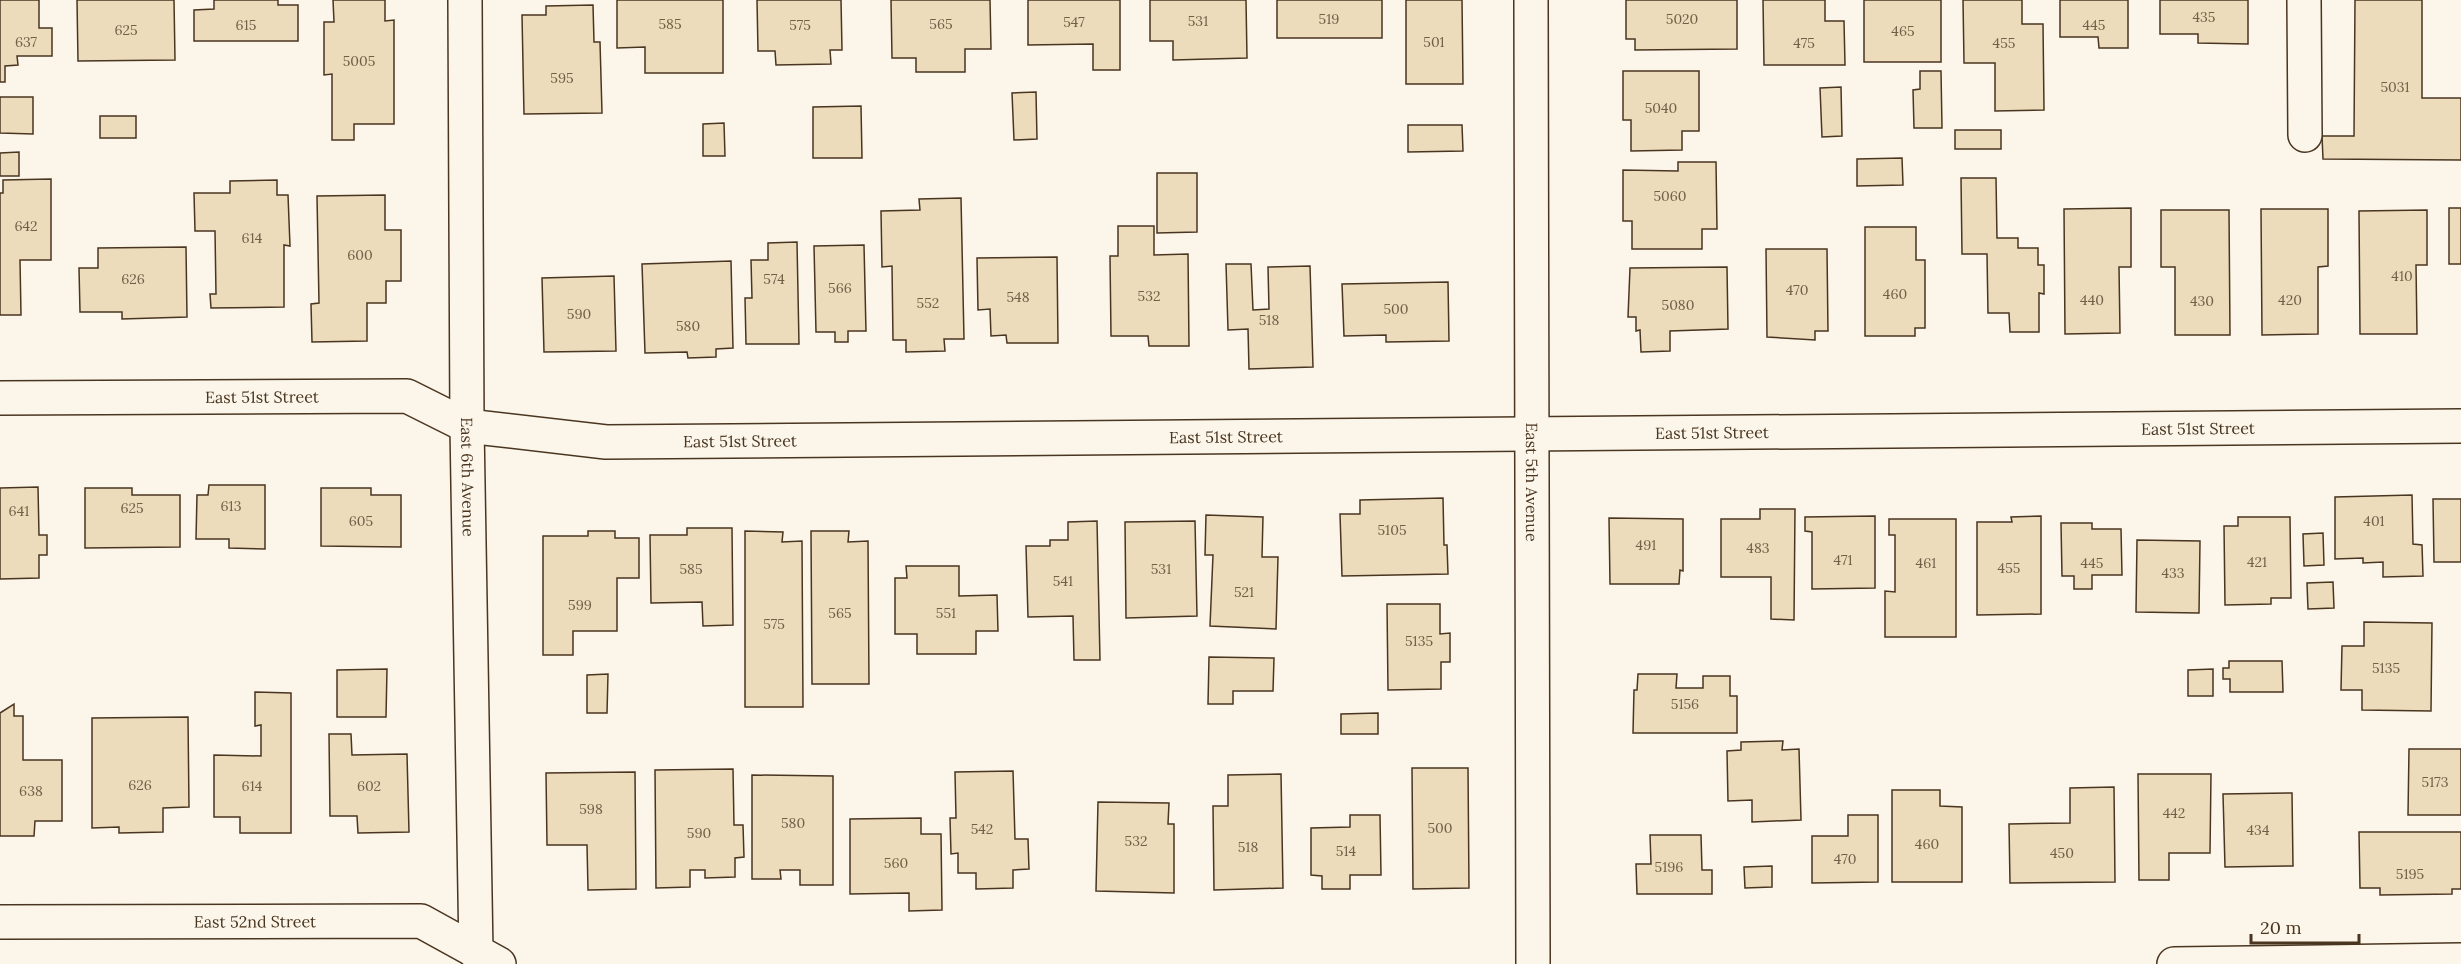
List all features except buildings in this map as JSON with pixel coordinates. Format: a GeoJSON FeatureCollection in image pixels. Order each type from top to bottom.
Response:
{"type":"FeatureCollection","features":[{"type":"Feature","properties":{"kind":"street","name":"East 6th Avenue"},"geometry":{"type":"LineString","coordinates":[[465,0],[466,426],[487,958]]}},
{"type":"Feature","properties":{"kind":"street","name":"East 5th Avenue"},"geometry":{"type":"LineString","coordinates":[[1531,0],[1533,964]]}},
{"type":"Feature","properties":{"kind":"street"},"geometry":{"type":"LineString","coordinates":[[2304,0],[2305,135]]}},
{"type":"Feature","properties":{"kind":"street","name":"East 51st Street"},"geometry":{"type":"LineString","coordinates":[[0,398],[407,396],[466,426],[606,442],[2461,426]]}},
{"type":"Feature","properties":{"kind":"street","name":"East 52nd Street"},"geometry":{"type":"LineString","coordinates":[[0,922],[421,921],[487,958]]}},
{"type":"Feature","properties":{"kind":"street"},"geometry":{"type":"LineString","coordinates":[[2174,964],[2461,960]]}}]}
